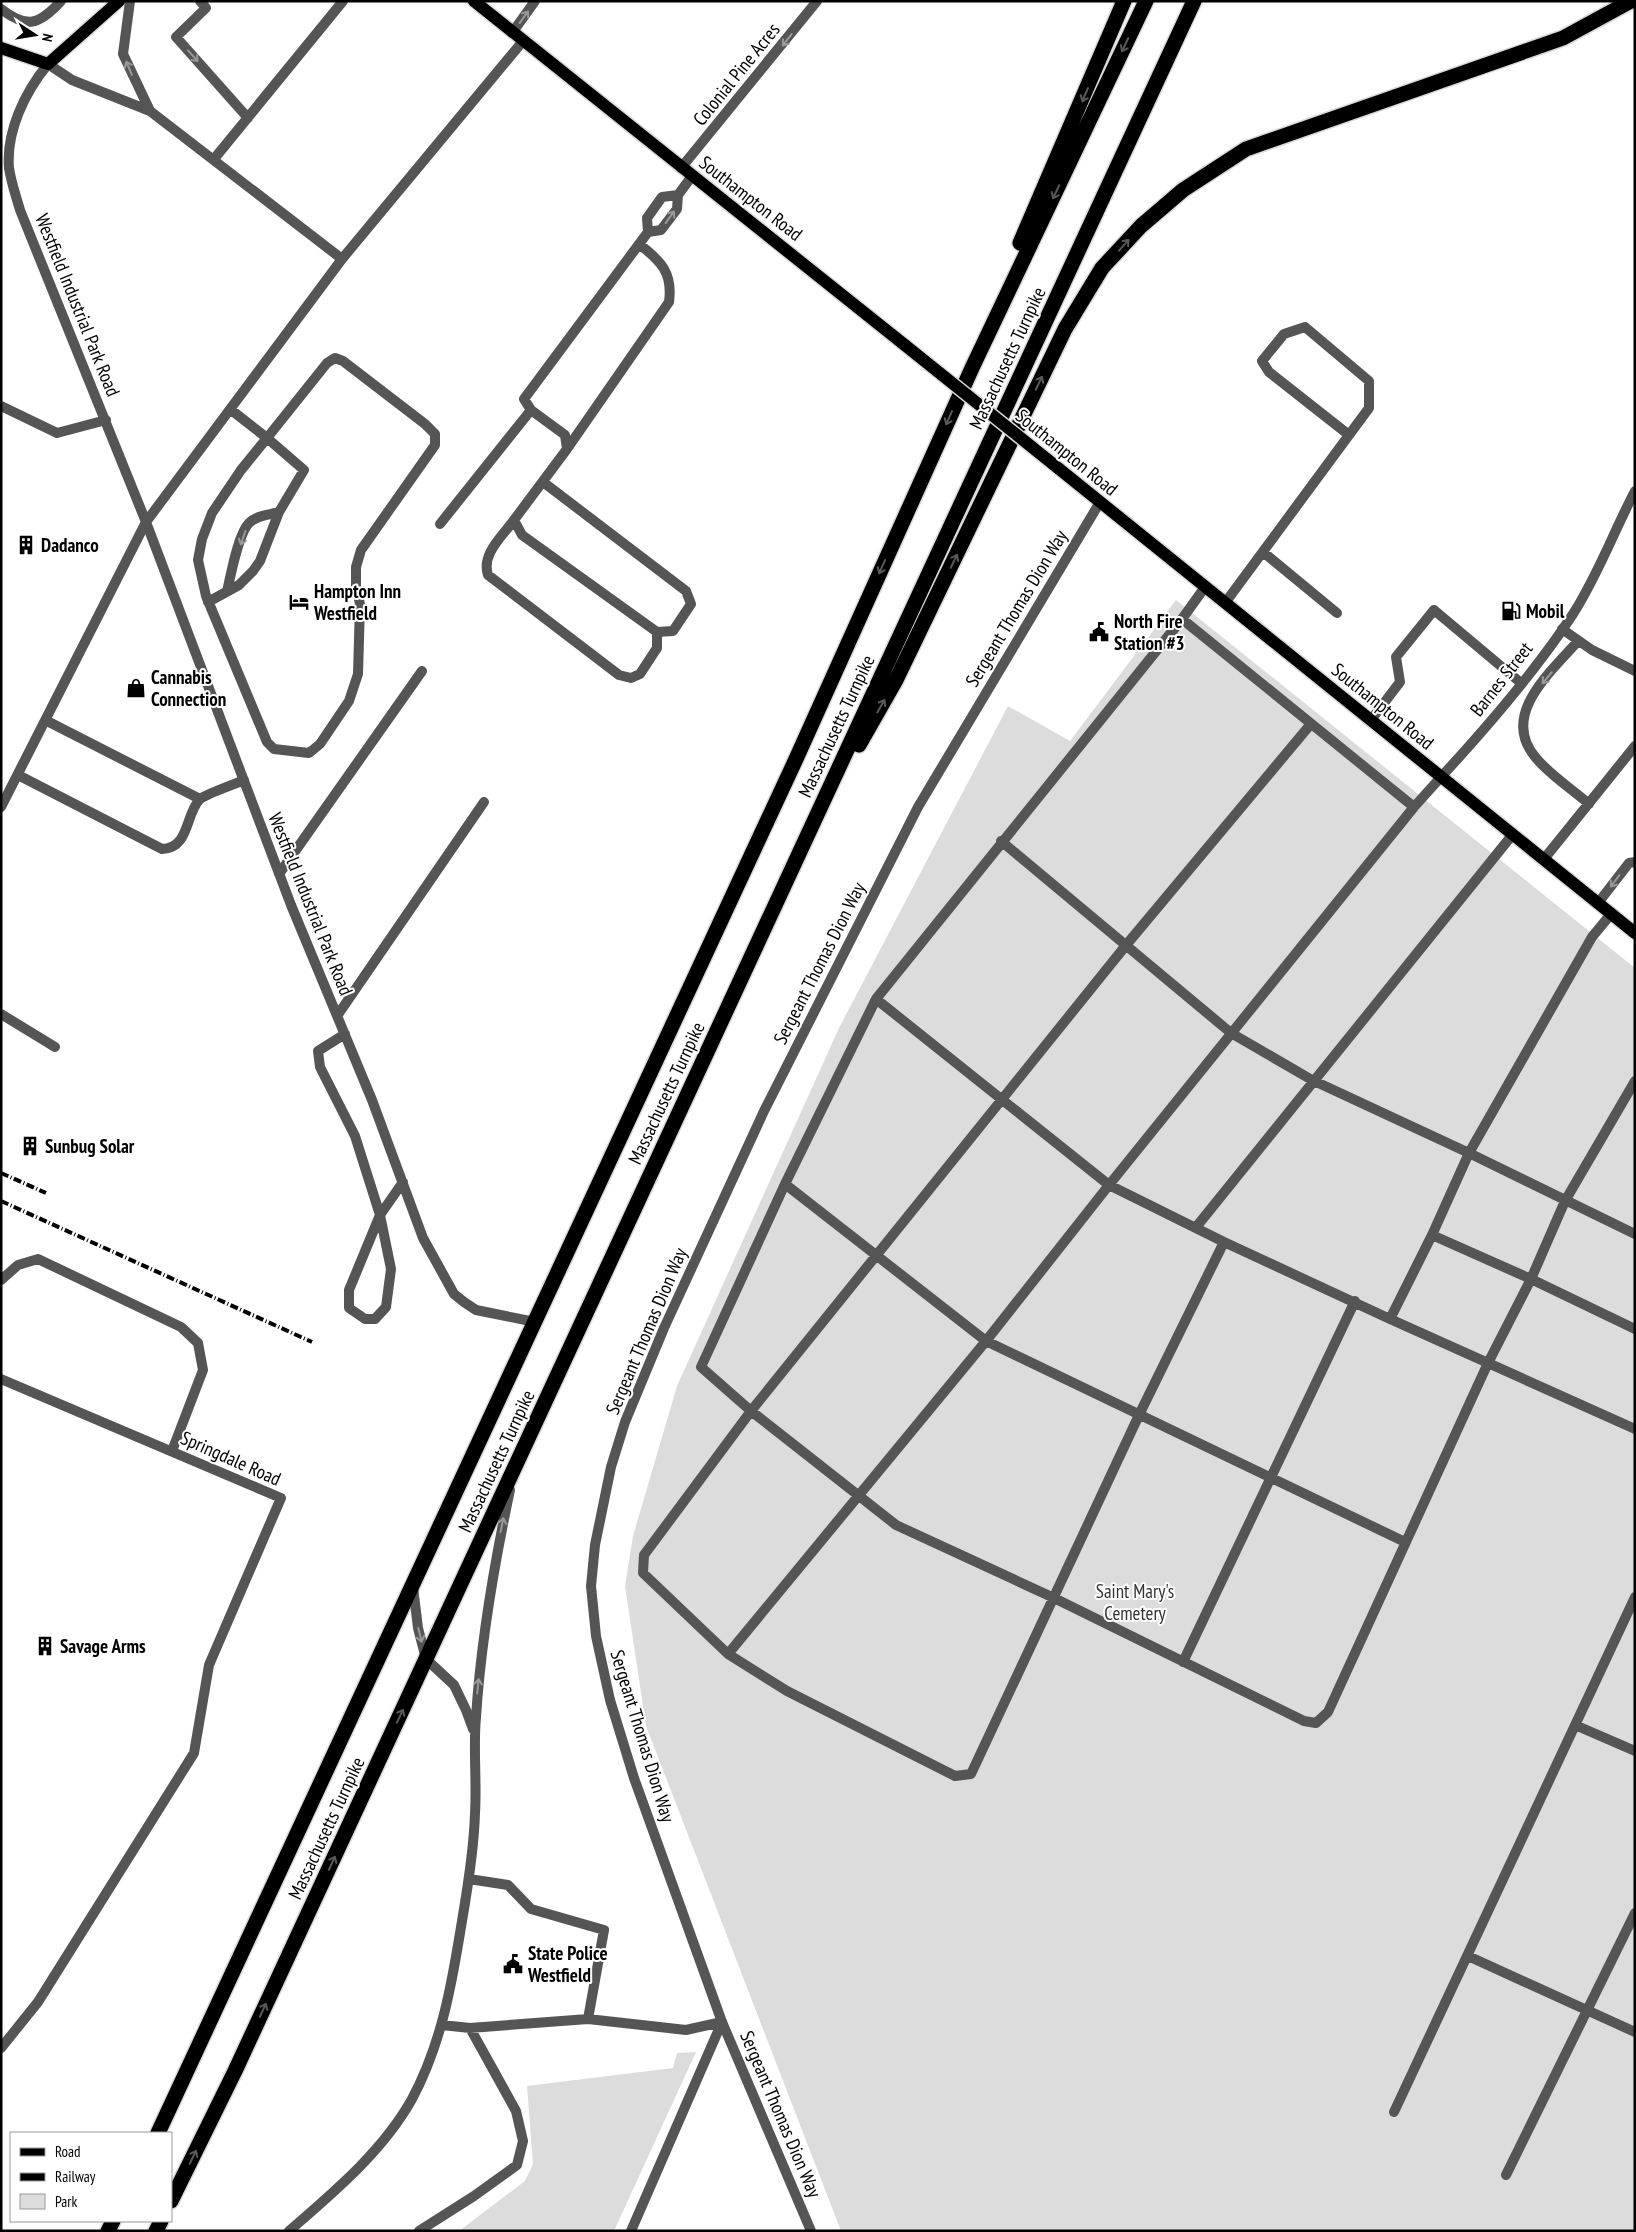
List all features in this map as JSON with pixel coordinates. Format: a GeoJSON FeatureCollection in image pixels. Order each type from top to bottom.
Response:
{"type":"FeatureCollection","features":[{"type":"Feature","properties":{"kind":"highway"},"geometry":{"type":"LineString","coordinates":[[972,368],[990,313],[1124,1]]}},
{"type":"Feature","properties":{"kind":"highway","name":"Massachusetts Turnpike"},"geometry":{"type":"LineString","coordinates":[[158,2132],[796,759],[972,368],[1146,1]]}},
{"type":"Feature","properties":{"kind":"highway","name":"Massachusetts Turnpike"},"geometry":{"type":"LineString","coordinates":[[172,2199],[235,2071],[1194,1]]}},
{"type":"Feature","properties":{"kind":"highway"},"geometry":{"type":"LineString","coordinates":[[805,840],[896,680],[1064,328],[1102,268],[1141,226],[1183,190],[1246,149],[1563,38],[1631,1]]}},
{"type":"Feature","properties":{"kind":"main road"},"geometry":{"type":"LineString","coordinates":[[1,48],[48,64],[119,1]]}},
{"type":"Feature","properties":{"kind":"main road","name":"Southampton Road"},"geometry":{"type":"LineString","coordinates":[[474,1],[1635,933]]}},
{"type":"Feature","properties":{"kind":"street"},"geometry":{"type":"LineString","coordinates":[[1,9],[20,21],[28,23],[45,15],[60,1]]}},
{"type":"Feature","properties":{"kind":"street"},"geometry":{"type":"LineString","coordinates":[[130,1],[123,54],[150,111]]}},
{"type":"Feature","properties":{"kind":"street"},"geometry":{"type":"LineString","coordinates":[[214,159],[343,1]]}},
{"type":"Feature","properties":{"kind":"street"},"geometry":{"type":"LineString","coordinates":[[512,33],[535,1]]}},
{"type":"Feature","properties":{"kind":"street","name":"Colonial Pine Acres"},"geometry":{"type":"LineString","coordinates":[[678,195],[686,172],[817,1]]}},
{"type":"Feature","properties":{"kind":"street"},"geometry":{"type":"LineString","coordinates":[[203,5],[176,37],[248,118]]}},
{"type":"Feature","properties":{"kind":"street"},"geometry":{"type":"LineString","coordinates":[[1,807],[47,721],[146,522],[342,259],[523,41]]}},
{"type":"Feature","properties":{"kind":"street"},"geometry":{"type":"LineString","coordinates":[[48,64],[72,80],[150,111],[342,259]]}},
{"type":"Feature","properties":{"kind":"street","name":"Westfield Industrial Park Road"},"geometry":{"type":"LineString","coordinates":[[48,64],[26,97],[17,118],[10,148],[11,182],[20,210],[146,522],[279,874],[345,1034],[423,1238],[454,1294],[476,1310],[535,1322]]}},
{"type":"Feature","properties":{"kind":"street"},"geometry":{"type":"LineString","coordinates":[[567,449],[565,434],[531,410],[524,399],[648,232],[647,218],[662,197],[678,195],[677,209],[661,230],[648,232]]}},
{"type":"Feature","properties":{"kind":"street"},"geometry":{"type":"LineString","coordinates":[[639,244],[659,260],[668,276],[671,287],[669,302],[567,449],[487,556],[484,565],[488,575],[620,675],[632,678],[640,674],[657,648],[657,632]]}},
{"type":"Feature","properties":{"kind":"street"},"geometry":{"type":"LineString","coordinates":[[1225,603],[1369,408],[1369,381],[1305,327],[1284,334],[1262,361],[1268,372],[1349,435]]}},
{"type":"Feature","properties":{"kind":"street"},"geometry":{"type":"LineString","coordinates":[[335,358],[343,361],[425,424],[435,434],[436,444],[361,550],[356,567],[356,586],[360,604],[358,674],[349,701],[320,744],[309,753],[274,749],[267,742],[208,602],[198,560],[202,539],[212,513],[241,470],[267,438],[327,363],[335,358]]}},
{"type":"Feature","properties":{"kind":"street"},"geometry":{"type":"LineString","coordinates":[[1,406],[57,433],[106,420]]}},
{"type":"Feature","properties":{"kind":"street"},"geometry":{"type":"LineString","coordinates":[[208,602],[246,579],[257,566],[279,512],[304,470],[230,409]]}},
{"type":"Feature","properties":{"kind":"street"},"geometry":{"type":"LineString","coordinates":[[440,524],[531,410]]}},
{"type":"Feature","properties":{"kind":"street"},"geometry":{"type":"LineString","coordinates":[[514,520],[522,535],[657,632],[673,631],[691,604],[686,591],[543,482]]}},
{"type":"Feature","properties":{"kind":"street","name":"Barnes Street"},"geometry":{"type":"LineString","coordinates":[[728,1654],[986,1341],[1109,1185],[1414,807],[1522,683],[1574,613],[1603,559],[1635,491]]}},
{"type":"Feature","properties":{"kind":"street","name":"Sergeant Thomas Dion Way"},"geometry":{"type":"LineString","coordinates":[[811,2231],[722,2022],[698,1950],[634,1778],[600,1661],[591,1586],[595,1545],[611,1467],[625,1422],[664,1328],[764,1111],[918,807],[1100,502]]}},
{"type":"Feature","properties":{"kind":"street"},"geometry":{"type":"LineString","coordinates":[[227,591],[243,534],[249,524],[260,516],[279,512]]}},
{"type":"Feature","properties":{"kind":"street"},"geometry":{"type":"LineString","coordinates":[[1263,552],[1337,613]]}},
{"type":"Feature","properties":{"kind":"street"},"geometry":{"type":"LineString","coordinates":[[1205,588],[876,999],[785,1184],[701,1367],[858,1497],[896,1525],[1054,1598],[1304,1721],[1316,1723],[1328,1712],[1488,1362],[1531,1279],[1565,1201],[1635,1081]]}},
{"type":"Feature","properties":{"kind":"street"},"geometry":{"type":"LineString","coordinates":[[1371,720],[1400,682],[1396,657],[1434,610],[1522,683]]}},
{"type":"Feature","properties":{"kind":"street"},"geometry":{"type":"LineString","coordinates":[[1182,619],[1414,807]]}},
{"type":"Feature","properties":{"kind":"street"},"geometry":{"type":"LineString","coordinates":[[1562,629],[1592,650],[1635,671]]}},
{"type":"Feature","properties":{"kind":"street"},"geometry":{"type":"LineString","coordinates":[[1578,641],[1534,692],[1525,710],[1521,727],[1528,746],[1536,759],[1589,804]]}},
{"type":"Feature","properties":{"kind":"street"},"geometry":{"type":"LineString","coordinates":[[279,874],[422,671]]}},
{"type":"Feature","properties":{"kind":"street"},"geometry":{"type":"LineString","coordinates":[[47,721],[200,799]]}},
{"type":"Feature","properties":{"kind":"street"},"geometry":{"type":"LineString","coordinates":[[1224,1242],[1139,1415],[971,1774],[955,1776],[787,1691],[728,1654],[643,1573],[644,1555],[751,1410],[1127,944],[1310,724]]}},
{"type":"Feature","properties":{"kind":"street"},"geometry":{"type":"LineString","coordinates":[[1544,859],[1635,746]]}},
{"type":"Feature","properties":{"kind":"street"},"geometry":{"type":"LineString","coordinates":[[18,775],[162,850],[172,849],[180,841],[200,799],[244,780]]}},
{"type":"Feature","properties":{"kind":"street"},"geometry":{"type":"LineString","coordinates":[[337,1016],[484,802]]}},
{"type":"Feature","properties":{"kind":"street"},"geometry":{"type":"LineString","coordinates":[[1197,1226],[1312,1080],[1513,834]]}},
{"type":"Feature","properties":{"kind":"street"},"geometry":{"type":"LineString","coordinates":[[1001,842],[1127,944],[1231,1033],[1312,1080],[1469,1153],[1635,1234]]}},
{"type":"Feature","properties":{"kind":"street"},"geometry":{"type":"LineString","coordinates":[[1598,903],[1629,862],[1635,862]]}},
{"type":"Feature","properties":{"kind":"street"},"geometry":{"type":"LineString","coordinates":[[1390,1319],[1432,1235],[1469,1153],[1592,937],[1611,914]]}},
{"type":"Feature","properties":{"kind":"street"},"geometry":{"type":"LineString","coordinates":[[876,999],[1003,1098],[1109,1185],[1197,1226],[1224,1242],[1635,1429]]}},
{"type":"Feature","properties":{"kind":"street"},"geometry":{"type":"LineString","coordinates":[[1,1014],[55,1047]]}},
{"type":"Feature","properties":{"kind":"street"},"geometry":{"type":"LineString","coordinates":[[345,1034],[318,1051],[320,1067],[356,1136],[380,1215],[391,1269],[386,1307],[375,1319],[365,1319],[349,1308],[349,1290],[380,1215],[403,1182]]}},
{"type":"Feature","properties":{"kind":"street"},"geometry":{"type":"LineString","coordinates":[[785,1184],[986,1341],[1406,1542]]}},
{"type":"Feature","properties":{"kind":"street"},"geometry":{"type":"LineString","coordinates":[[1432,1235],[1531,1279],[1635,1329]]}},
{"type":"Feature","properties":{"kind":"street"},"geometry":{"type":"LineString","coordinates":[[1,1280],[18,1265],[38,1259],[181,1327],[198,1343],[203,1370],[172,1451]]}},
{"type":"Feature","properties":{"kind":"street"},"geometry":{"type":"LineString","coordinates":[[1183,1662],[1355,1301]]}},
{"type":"Feature","properties":{"kind":"street","name":"Springdale Road"},"geometry":{"type":"LineString","coordinates":[[1,1379],[281,1498],[209,1665],[194,1753],[38,2002],[1,2048]]}},
{"type":"Feature","properties":{"kind":"street"},"geometry":{"type":"LineString","coordinates":[[289,2231],[332,2193],[388,2134],[401,2117],[420,2082],[442,2025],[469,1879],[475,1814],[477,1694],[489,1596],[514,1469]]}},
{"type":"Feature","properties":{"kind":"street"},"geometry":{"type":"LineString","coordinates":[[413,1587],[418,1628],[426,1659],[454,1685],[475,1735]]}},
{"type":"Feature","properties":{"kind":"street"},"geometry":{"type":"LineString","coordinates":[[1394,2112],[1635,1597]]}},
{"type":"Feature","properties":{"kind":"street"},"geometry":{"type":"LineString","coordinates":[[1575,1725],[1635,1751]]}},
{"type":"Feature","properties":{"kind":"street"},"geometry":{"type":"LineString","coordinates":[[469,1879],[508,1885],[530,1909],[604,1930],[588,2019]]}},
{"type":"Feature","properties":{"kind":"street"},"geometry":{"type":"LineString","coordinates":[[1506,2175],[1635,1913]]}},
{"type":"Feature","properties":{"kind":"street"},"geometry":{"type":"LineString","coordinates":[[1468,1956],[1635,2032]]}},
{"type":"Feature","properties":{"kind":"street"},"geometry":{"type":"LineString","coordinates":[[442,2025],[470,2028],[588,2019],[686,2030],[722,2022]]}},
{"type":"Feature","properties":{"kind":"street"},"geometry":{"type":"LineString","coordinates":[[631,2231],[722,2022]]}},
{"type":"Feature","properties":{"kind":"street"},"geometry":{"type":"LineString","coordinates":[[419,2231],[474,2196],[517,2165],[523,2141],[516,2111],[470,2028]]}},
{"type":"Feature","properties":{"kind":"green space","name":"Saint Mary's Cemetery"},"geometry":{"type":"Polygon","coordinates":[[[1176,600],[1635,968],[1635,2231],[841,2231],[646,1726],[625,1586],[633,1536],[677,1386],[839,1028],[1008,706],[1070,741],[1176,600]]]}},
{"type":"Feature","properties":{"kind":"green space"},"geometry":{"type":"Polygon","coordinates":[[[696,2052],[614,2231],[459,2231],[525,2181],[533,2164],[527,2086],[673,2068],[677,2053],[696,2052]]]}},
{"type":"Feature","properties":{"kind":"railway"},"geometry":{"type":"LineString","coordinates":[[1,1173],[46,1193]]}},
{"type":"Feature","properties":{"kind":"railway"},"geometry":{"type":"LineString","coordinates":[[1,1201],[312,1342]]}},
{"type":"Feature","properties":{"kind":"place","name":"Dadanco"},"geometry":{"type":"Point","coordinates":[26,545]}},
{"type":"Feature","properties":{"kind":"place","name":"Hampton Inn Westfield"},"geometry":{"type":"Point","coordinates":[299,602]}},
{"type":"Feature","properties":{"kind":"place","name":"Mobil"},"geometry":{"type":"Point","coordinates":[1511,611]}},
{"type":"Feature","properties":{"kind":"place","name":"North Fire Station #3"},"geometry":{"type":"Point","coordinates":[1099,632]}},
{"type":"Feature","properties":{"kind":"place","name":"Cannabis Connection"},"geometry":{"type":"Point","coordinates":[136,688]}},
{"type":"Feature","properties":{"kind":"place","name":"Sunbug Solar"},"geometry":{"type":"Point","coordinates":[30,1146]}},
{"type":"Feature","properties":{"kind":"place","name":"Savage Arms"},"geometry":{"type":"Point","coordinates":[45,1646]}},
{"type":"Feature","properties":{"kind":"place","name":"State Police Westfield"},"geometry":{"type":"Point","coordinates":[513,1964]}}]}
